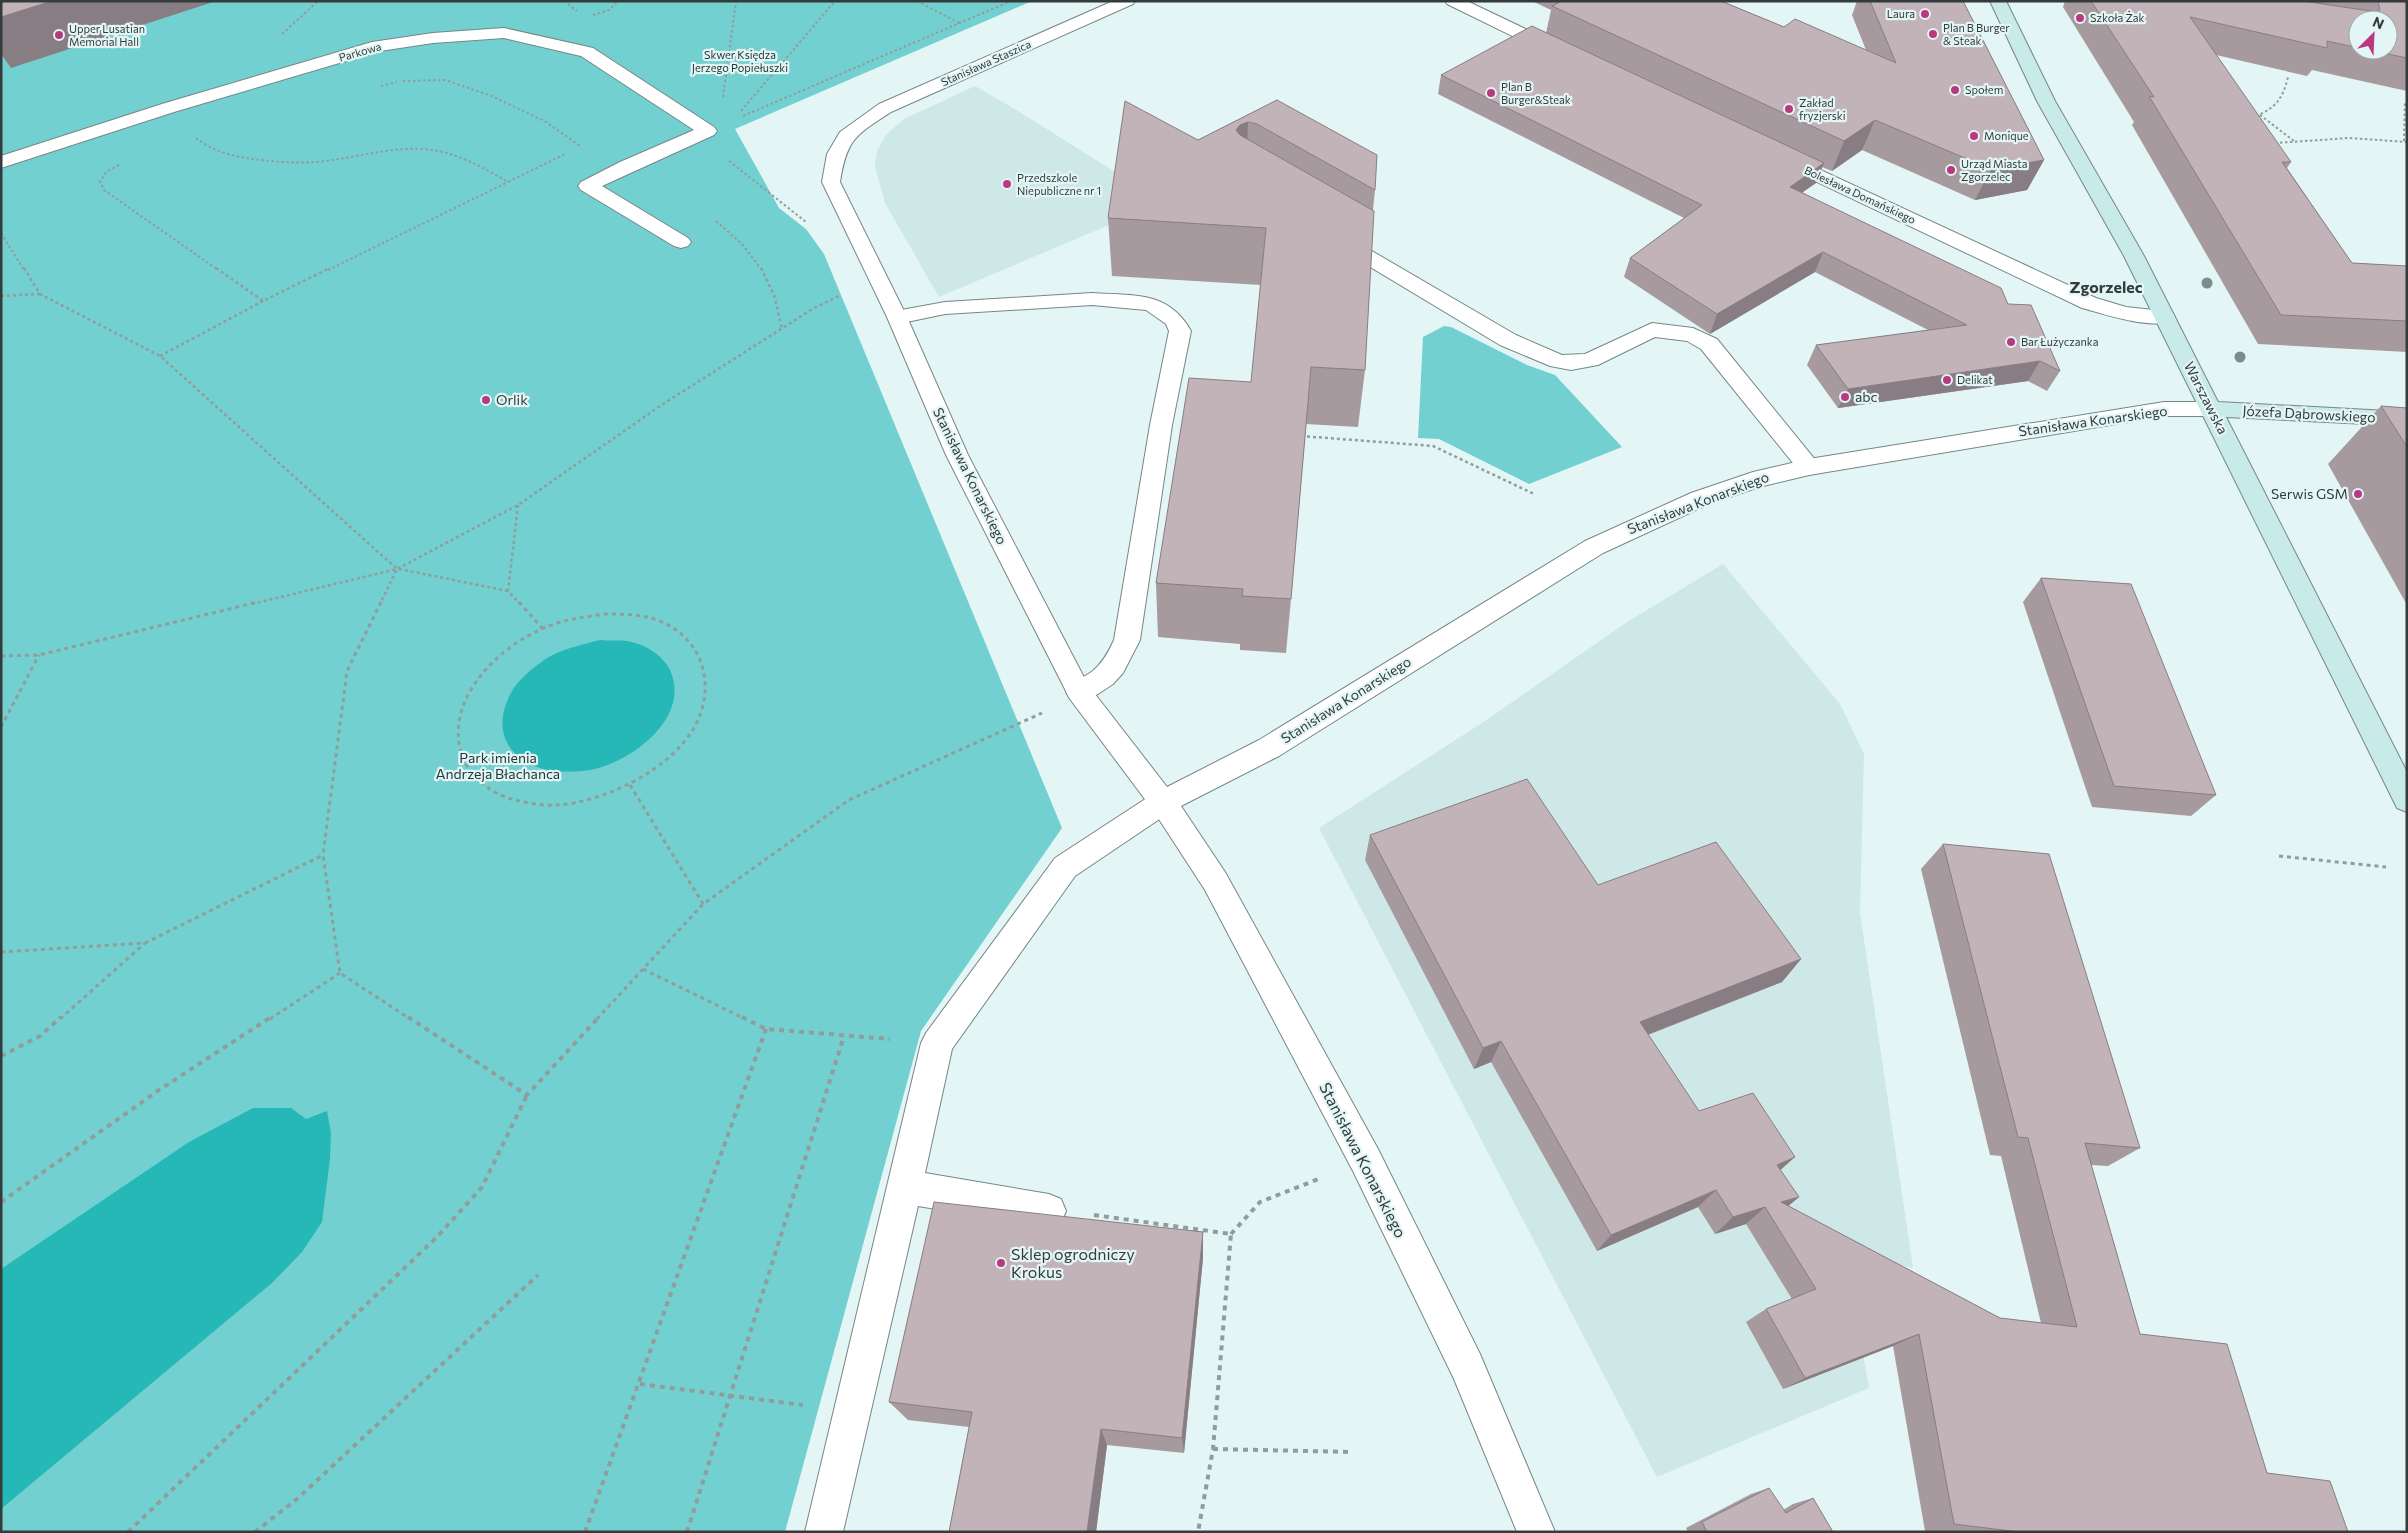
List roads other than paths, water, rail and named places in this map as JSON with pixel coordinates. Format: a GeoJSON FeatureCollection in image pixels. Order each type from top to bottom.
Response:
{"type":"FeatureCollection","features":[{"type":"Feature","properties":{"kind":"main road","name":"Warszawska"},"geometry":{"type":"LineString","coordinates":[[1998,1],[2046,101],[2134,256],[2407,800]]}},
{"type":"Feature","properties":{"kind":"main road","name":"Józefa Dąbrowskiego"},"geometry":{"type":"LineString","coordinates":[[2212,409],[2407,419]]}},
{"type":"Feature","properties":{"kind":"street","name":"Stanisława Staszica"},"geometry":{"type":"LineString","coordinates":[[849,131],[885,108],[1127,1]]}},
{"type":"Feature","properties":{"kind":"street"},"geometry":{"type":"LineString","coordinates":[[1453,1],[1570,57]]}},
{"type":"Feature","properties":{"kind":"street","name":"Parkowa"},"geometry":{"type":"LineString","coordinates":[[1,162],[168,108],[378,46],[433,38],[504,33],[586,52],[708,131],[626,166],[588,186],[681,242]]}},
{"type":"Feature","properties":{"kind":"street","name":"Stanisława Konarskiego"},"geometry":{"type":"LineString","coordinates":[[849,131],[837,150],[831,182],[897,317],[957,455],[1079,692],[1163,802],[1215,881],[1366,1161],[1467,1367],[1536,1532]]}},
{"type":"Feature","properties":{"kind":"street","name":"Bolesława Domańskiego"},"geometry":{"type":"LineString","coordinates":[[1768,151],[2088,303],[2126,313],[2165,317]]}},
{"type":"Feature","properties":{"kind":"street"},"geometry":{"type":"LineString","coordinates":[[1323,231],[1508,340],[1558,361],[1570,363],[1590,360],[1652,330],[1666,330],[1693,335],[1709,344],[1809,467]]}},
{"type":"Feature","properties":{"kind":"street"},"geometry":{"type":"LineString","coordinates":[[897,317],[945,308],[1092,299],[1151,304],[1174,320],[1180,330],[1161,425],[1127,640],[1114,667],[1099,683],[1079,692]]}},
{"type":"Feature","properties":{"kind":"street","name":"Stanisława Konarskiego"},"geometry":{"type":"LineString","coordinates":[[1163,802],[1268,748],[1594,547],[1647,520],[1723,491],[1774,473],[1809,467],[2164,409],[2212,409]]}},
{"type":"Feature","properties":{"kind":"street"},"geometry":{"type":"LineString","coordinates":[[824,1532],[937,1043],[1065,867],[1163,802]]}},
{"type":"Feature","properties":{"kind":"street"},"geometry":{"type":"LineString","coordinates":[[904,1187],[1049,1211]]}},
{"type":"Feature","properties":{"kind":"place","name":"Laura"},"geometry":{"type":"Point","coordinates":[1925,14]}},
{"type":"Feature","properties":{"kind":"place","name":"Szkoła Żak"},"geometry":{"type":"Point","coordinates":[2080,18]}},
{"type":"Feature","properties":{"kind":"place","name":"Plan B Burger & Steak"},"geometry":{"type":"Point","coordinates":[1933,34]}},
{"type":"Feature","properties":{"kind":"place","name":"Upper Lusatian Memorial Hall"},"geometry":{"type":"Point","coordinates":[59,35]}},
{"type":"Feature","properties":{"kind":"place","name":"Społem"},"geometry":{"type":"Point","coordinates":[1955,90]}},
{"type":"Feature","properties":{"kind":"place","name":"Plan B Burger&Steak"},"geometry":{"type":"Point","coordinates":[1491,93]}},
{"type":"Feature","properties":{"kind":"place","name":"Zakład fryzjerski"},"geometry":{"type":"Point","coordinates":[1789,109]}},
{"type":"Feature","properties":{"kind":"place","name":"Monique"},"geometry":{"type":"Point","coordinates":[1974,136]}},
{"type":"Feature","properties":{"kind":"place","name":"Urząd Miasta Zgorzelec"},"geometry":{"type":"Point","coordinates":[1951,170]}},
{"type":"Feature","properties":{"kind":"place","name":"Przedszkole Niepubliczne nr 1"},"geometry":{"type":"Point","coordinates":[1007,184]}},
{"type":"Feature","properties":{"kind":"place","name":"Bar Łużyczanka"},"geometry":{"type":"Point","coordinates":[2011,342]}},
{"type":"Feature","properties":{"kind":"place","name":"Delikat"},"geometry":{"type":"Point","coordinates":[1947,380]}},
{"type":"Feature","properties":{"kind":"place","name":"abc"},"geometry":{"type":"Point","coordinates":[1845,397]}},
{"type":"Feature","properties":{"kind":"place","name":"Orlik"},"geometry":{"type":"Point","coordinates":[486,400]}},
{"type":"Feature","properties":{"kind":"place","name":"Serwis GSM"},"geometry":{"type":"Point","coordinates":[2358,494]}},
{"type":"Feature","properties":{"kind":"place","name":"Sklep ogrodniczy Krokus"},"geometry":{"type":"Point","coordinates":[1001,1263]}},
{"type":"Feature","properties":{"kind":"district","name":"Zgorzelec"},"geometry":{"type":"Point","coordinates":[2106,287]}},
{"type":"Feature","properties":{"kind":"park label","name":"Skwer Księdza Jerzego Popiełuszki"},"geometry":{"type":"Point","coordinates":[740,61]}},
{"type":"Feature","properties":{"kind":"park label","name":"Park imienia Andrzeja Błachanca"},"geometry":{"type":"Point","coordinates":[498,766]}}]}
